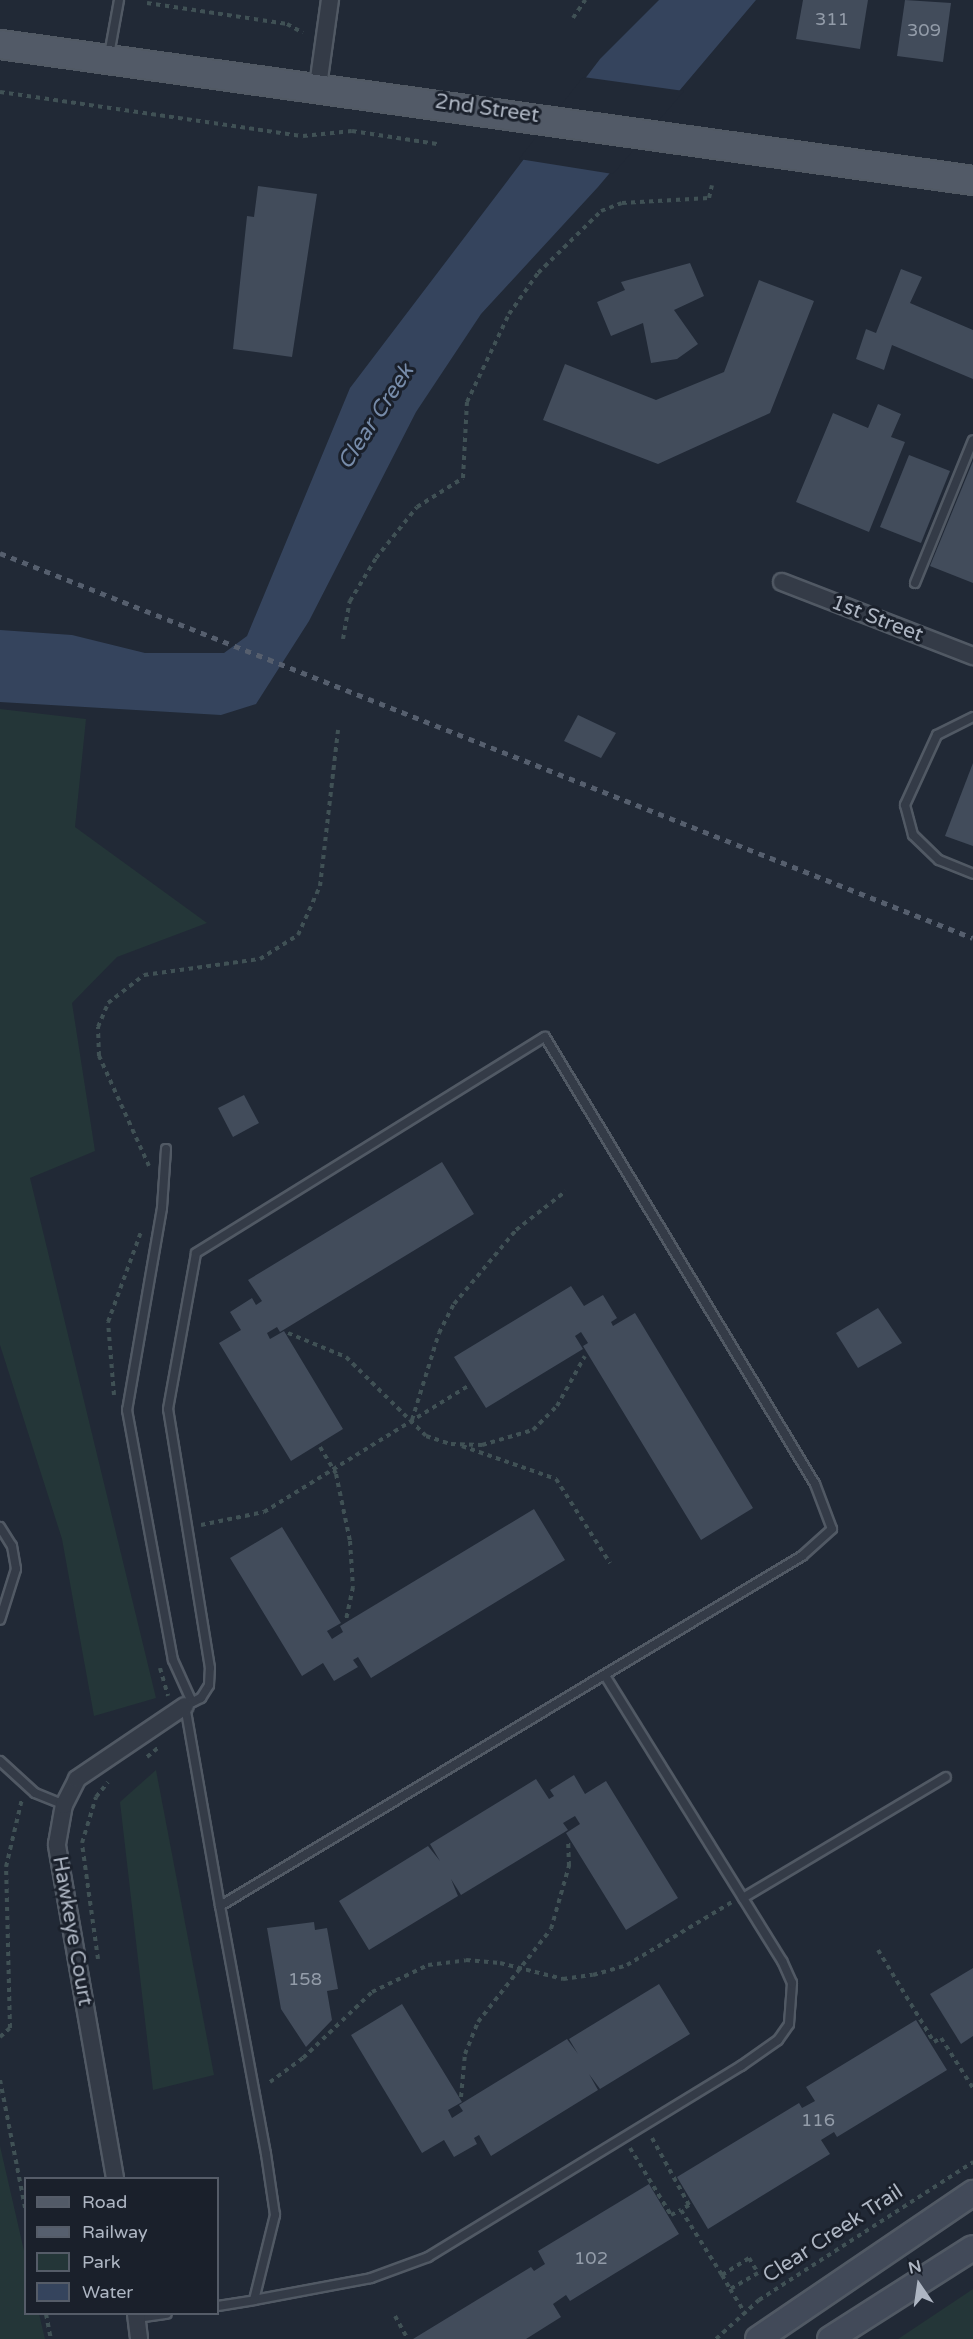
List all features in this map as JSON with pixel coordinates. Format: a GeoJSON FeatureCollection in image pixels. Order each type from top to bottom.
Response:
{"type":"FeatureCollection","features":[{"type":"Feature","properties":{"kind":"main road","name":"2nd Street"},"geometry":{"type":"LineString","coordinates":[[0,44],[503,111],[973,180]]}},
{"type":"Feature","properties":{"kind":"main road"},"geometry":{"type":"LineString","coordinates":[[758,2339],[973,2193]]}},
{"type":"Feature","properties":{"kind":"main road"},"geometry":{"type":"LineString","coordinates":[[830,2339],[973,2248]]}},
{"type":"Feature","properties":{"kind":"street"},"geometry":{"type":"LineString","coordinates":[[318,86],[330,0]]}},
{"type":"Feature","properties":{"kind":"street","name":"1st Street"},"geometry":{"type":"LineString","coordinates":[[782,582],[973,656]]}},
{"type":"Feature","properties":{"kind":"street","name":"Hawkeye Court"},"geometry":{"type":"LineString","coordinates":[[115,2177],[57,1844],[64,1805],[77,1779],[99,1760],[188,1704]]}},
{"type":"Feature","properties":{"kind":"street"},"geometry":{"type":"LineString","coordinates":[[136,2315],[139,2339]]}},
{"type":"Feature","properties":{"kind":"lane"},"geometry":{"type":"LineString","coordinates":[[109,58],[119,0]]}},
{"type":"Feature","properties":{"kind":"lane"},"geometry":{"type":"LineString","coordinates":[[915,583],[973,440]]}},
{"type":"Feature","properties":{"kind":"lane"},"geometry":{"type":"LineString","coordinates":[[973,717],[937,735],[905,805],[913,835],[939,860],[973,874]]}},
{"type":"Feature","properties":{"kind":"lane"},"geometry":{"type":"LineString","coordinates":[[188,1704],[209,1685],[210,1668],[168,1409],[196,1252],[545,1037],[831,1517],[832,1529],[822,1543],[220,1906]]}},
{"type":"Feature","properties":{"kind":"lane"},"geometry":{"type":"LineString","coordinates":[[166,1149],[162,1208],[127,1410],[173,1660],[188,1704],[220,1906],[275,2215],[254,2300]]}},
{"type":"Feature","properties":{"kind":"lane"},"geometry":{"type":"LineString","coordinates":[[0,1527],[12,1546],[16,1569],[0,1620]]}},
{"type":"Feature","properties":{"kind":"lane"},"geometry":{"type":"LineString","coordinates":[[219,2306],[401,2270],[644,2125],[778,2040],[789,2024],[792,1983],[742,1897],[605,1675]]}},
{"type":"Feature","properties":{"kind":"lane"},"geometry":{"type":"LineString","coordinates":[[0,1761],[27,1787],[64,1805]]}},
{"type":"Feature","properties":{"kind":"lane"},"geometry":{"type":"LineString","coordinates":[[742,1897],[946,1777]]}},
{"type":"Feature","properties":{"kind":"path"},"geometry":{"type":"LineString","coordinates":[[573,18],[585,0]]}},
{"type":"Feature","properties":{"kind":"path"},"geometry":{"type":"LineString","coordinates":[[147,3],[287,24],[303,33]]}},
{"type":"Feature","properties":{"kind":"path"},"geometry":{"type":"LineString","coordinates":[[0,92],[303,136],[352,131],[437,144]]}},
{"type":"Feature","properties":{"kind":"path"},"geometry":{"type":"LineString","coordinates":[[343,639],[350,601],[375,558],[417,507],[464,478],[467,402],[509,314],[538,273],[601,211],[622,203],[709,198],[712,185]]}},
{"type":"Feature","properties":{"kind":"path"},"geometry":{"type":"LineString","coordinates":[[297,935],[320,886],[338,730]]}},
{"type":"Feature","properties":{"kind":"path"},"geometry":{"type":"LineString","coordinates":[[411,1421],[439,1332],[454,1304],[516,1230],[566,1191]]}},
{"type":"Feature","properties":{"kind":"path"},"geometry":{"type":"LineString","coordinates":[[288,1333],[346,1357],[426,1436],[456,1444],[556,1479],[610,1563]]}},
{"type":"Feature","properties":{"kind":"path"},"geometry":{"type":"LineString","coordinates":[[456,1444],[482,1445],[533,1430],[557,1406],[585,1356]]}},
{"type":"Feature","properties":{"kind":"path"},"geometry":{"type":"LineString","coordinates":[[186,1530],[264,1512],[468,1386]]}},
{"type":"Feature","properties":{"kind":"path"},"geometry":{"type":"LineString","coordinates":[[320,1447],[333,1469],[350,1541],[353,1587],[346,1619]]}},
{"type":"Feature","properties":{"kind":"path"},"geometry":{"type":"LineString","coordinates":[[0,2037],[10,2028],[6,1867],[12,1823],[27,1787]]}},
{"type":"Feature","properties":{"kind":"path"},"geometry":{"type":"LineString","coordinates":[[461,2097],[465,2054],[478,2022],[551,1929],[569,1866],[568,1842]]}},
{"type":"Feature","properties":{"kind":"path"},"geometry":{"type":"LineString","coordinates":[[270,2082],[389,1981],[428,1965],[466,1960],[563,1979],[627,1965],[742,1897]]}},
{"type":"Feature","properties":{"kind":"path"},"geometry":{"type":"LineString","coordinates":[[878,1950],[934,2042],[941,2038],[973,2088]]}},
{"type":"Feature","properties":{"kind":"path"},"geometry":{"type":"LineString","coordinates":[[0,2080],[24,2202]]}},
{"type":"Feature","properties":{"kind":"path"},"geometry":{"type":"LineString","coordinates":[[623,2138],[671,2215],[681,2210],[689,2205],[644,2125]]}},
{"type":"Feature","properties":{"kind":"path","name":"Clear Creek Trail"},"geometry":{"type":"LineString","coordinates":[[716,2339],[745,2313],[973,2162]]}},
{"type":"Feature","properties":{"kind":"path"},"geometry":{"type":"LineString","coordinates":[[681,2210],[745,2313]]}},
{"type":"Feature","properties":{"kind":"path"},"geometry":{"type":"LineString","coordinates":[[722,2275],[749,2258],[758,2273],[730,2289]]}},
{"type":"Feature","properties":{"kind":"path"},"geometry":{"type":"LineString","coordinates":[[46,2315],[51,2339]]}},
{"type":"Feature","properties":{"kind":"path"},"geometry":{"type":"LineString","coordinates":[[395,2316],[408,2339]]}},
{"type":"Feature","properties":{"kind":"green space"},"geometry":{"type":"Polygon","coordinates":[[[0,709],[86,719],[75,827],[207,923],[117,957],[72,1003],[95,1151],[30,1178],[156,1698],[94,1716],[62,1539],[0,1345],[0,709]]]}},
{"type":"Feature","properties":{"kind":"green space"},"geometry":{"type":"Polygon","coordinates":[[[156,1770],[214,2075],[153,2090],[120,1802],[156,1770]]]}},
{"type":"Feature","properties":{"kind":"green space"},"geometry":{"type":"Polygon","coordinates":[[[0,2146],[24,2251],[24,2315],[39,2315],[45,2339],[0,2339],[0,2146]]]}},
{"type":"Feature","properties":{"kind":"green space"},"geometry":{"type":"Polygon","coordinates":[[[973,2289],[973,2339],[898,2339],[973,2289]]]}},
{"type":"Feature","properties":{"kind":"water","name":"Clear Creek"},"geometry":{"type":"Polygon","coordinates":[[[659,0],[756,0],[598,187],[481,314],[416,412],[309,621],[256,704],[221,715],[0,702],[0,630],[72,635],[145,653],[224,653],[247,636],[350,388],[600,59],[659,0]]]}},
{"type":"Feature","properties":{"kind":"pier"},"geometry":{"type":"Polygon","coordinates":[[[583,77],[684,91],[613,174],[519,159],[583,77]]]}},
{"type":"Feature","properties":{"kind":"building"},"geometry":{"type":"Polygon","coordinates":[[[803,0],[868,0],[860,49],[796,39],[803,0]]]}},
{"type":"Feature","properties":{"kind":"building"},"geometry":{"type":"Polygon","coordinates":[[[905,0],[951,3],[943,62],[897,56],[905,0]]]}},
{"type":"Feature","properties":{"kind":"building"},"geometry":{"type":"Polygon","coordinates":[[[258,186],[317,194],[292,357],[233,349],[247,216],[254,217],[258,186]]]}},
{"type":"Feature","properties":{"kind":"building"},"geometry":{"type":"Polygon","coordinates":[[[690,263],[704,296],[674,310],[698,344],[677,359],[651,363],[643,323],[611,336],[597,302],[625,290],[621,282],[690,263]]]}},
{"type":"Feature","properties":{"kind":"building"},"geometry":{"type":"Polygon","coordinates":[[[901,269],[922,277],[910,303],[973,330],[973,379],[892,345],[884,370],[856,359],[866,329],[876,333],[901,269]]]}},
{"type":"Feature","properties":{"kind":"building"},"geometry":{"type":"Polygon","coordinates":[[[759,280],[814,301],[770,413],[658,464],[543,420],[565,364],[656,400],[724,372],[759,280]]]}},
{"type":"Feature","properties":{"kind":"building"},"geometry":{"type":"Polygon","coordinates":[[[878,404],[901,414],[891,437],[905,442],[869,532],[796,502],[833,413],[868,428],[878,404]]]}},
{"type":"Feature","properties":{"kind":"building"},"geometry":{"type":"Polygon","coordinates":[[[909,455],[950,471],[921,543],[880,527],[909,455]]]}},
{"type":"Feature","properties":{"kind":"building"},"geometry":{"type":"Polygon","coordinates":[[[973,461],[973,583],[930,566],[973,461]]]}},
{"type":"Feature","properties":{"kind":"building"},"geometry":{"type":"Polygon","coordinates":[[[578,715],[616,733],[601,758],[564,741],[578,715]]]}},
{"type":"Feature","properties":{"kind":"building"},"geometry":{"type":"Polygon","coordinates":[[[973,763],[973,846],[945,836],[973,763]]]}},
{"type":"Feature","properties":{"kind":"building"},"geometry":{"type":"Polygon","coordinates":[[[244,1095],[259,1123],[233,1137],[218,1108],[244,1095]]]}},
{"type":"Feature","properties":{"kind":"building"},"geometry":{"type":"Polygon","coordinates":[[[442,1162],[474,1214],[280,1332],[277,1327],[267,1333],[270,1339],[284,1331],[343,1429],[291,1461],[219,1343],[241,1330],[230,1312],[252,1298],[256,1305],[262,1301],[248,1280],[442,1162]]]}},
{"type":"Feature","properties":{"kind":"building"},"geometry":{"type":"Polygon","coordinates":[[[571,1286],[584,1306],[603,1295],[617,1318],[611,1322],[613,1326],[635,1313],[753,1508],[701,1540],[583,1346],[588,1343],[581,1332],[575,1336],[583,1349],[486,1408],[454,1357],[571,1286]]]}},
{"type":"Feature","properties":{"kind":"building"},"geometry":{"type":"Polygon","coordinates":[[[878,1308],[902,1343],[858,1368],[836,1333],[878,1308]]]}},
{"type":"Feature","properties":{"kind":"building"},"geometry":{"type":"Polygon","coordinates":[[[534,1509],[565,1560],[371,1678],[358,1657],[353,1660],[358,1667],[334,1681],[323,1663],[302,1676],[230,1558],[282,1527],[341,1623],[327,1631],[332,1639],[343,1632],[340,1626],[534,1509]]]}},
{"type":"Feature","properties":{"kind":"building"},"geometry":{"type":"Polygon","coordinates":[[[574,1775],[585,1794],[606,1781],[678,1898],[626,1930],[566,1833],[580,1824],[575,1816],[563,1823],[568,1830],[461,1895],[451,1879],[458,1896],[369,1950],[339,1901],[428,1846],[440,1861],[430,1844],[536,1779],[549,1799],[554,1796],[550,1790],[574,1775]]]}},
{"type":"Feature","properties":{"kind":"building"},"geometry":{"type":"Polygon","coordinates":[[[314,1922],[315,1930],[327,1928],[338,1989],[327,1991],[332,2020],[306,2047],[281,2009],[267,1928],[314,1922]]]}},
{"type":"Feature","properties":{"kind":"building"},"geometry":{"type":"Polygon","coordinates":[[[973,1968],[973,2036],[961,2044],[930,1994],[973,1968]]]}},
{"type":"Feature","properties":{"kind":"building"},"geometry":{"type":"Polygon","coordinates":[[[659,1984],[690,2034],[600,2089],[589,2074],[598,2090],[491,2156],[479,2135],[474,2138],[477,2144],[454,2157],[444,2140],[422,2153],[351,2035],[402,2004],[462,2102],[448,2110],[452,2118],[463,2111],[459,2105],[567,2039],[578,2054],[569,2039],[659,1984]]]}},
{"type":"Feature","properties":{"kind":"building"},"geometry":{"type":"Polygon","coordinates":[[[916,2020],[947,2070],[837,2137],[834,2132],[821,2140],[830,2154],[708,2229],[677,2177],[799,2103],[802,2108],[815,2101],[806,2087],[916,2020]]]}},
{"type":"Feature","properties":{"kind":"building"},"geometry":{"type":"Polygon","coordinates":[[[649,2184],[679,2234],[570,2301],[566,2295],[553,2304],[561,2317],[526,2339],[413,2339],[531,2267],[534,2271],[545,2264],[538,2251],[649,2184]]]}},
{"type":"Feature","properties":{"kind":"railway"},"geometry":{"type":"LineString","coordinates":[[0,553],[973,938]]}}]}
